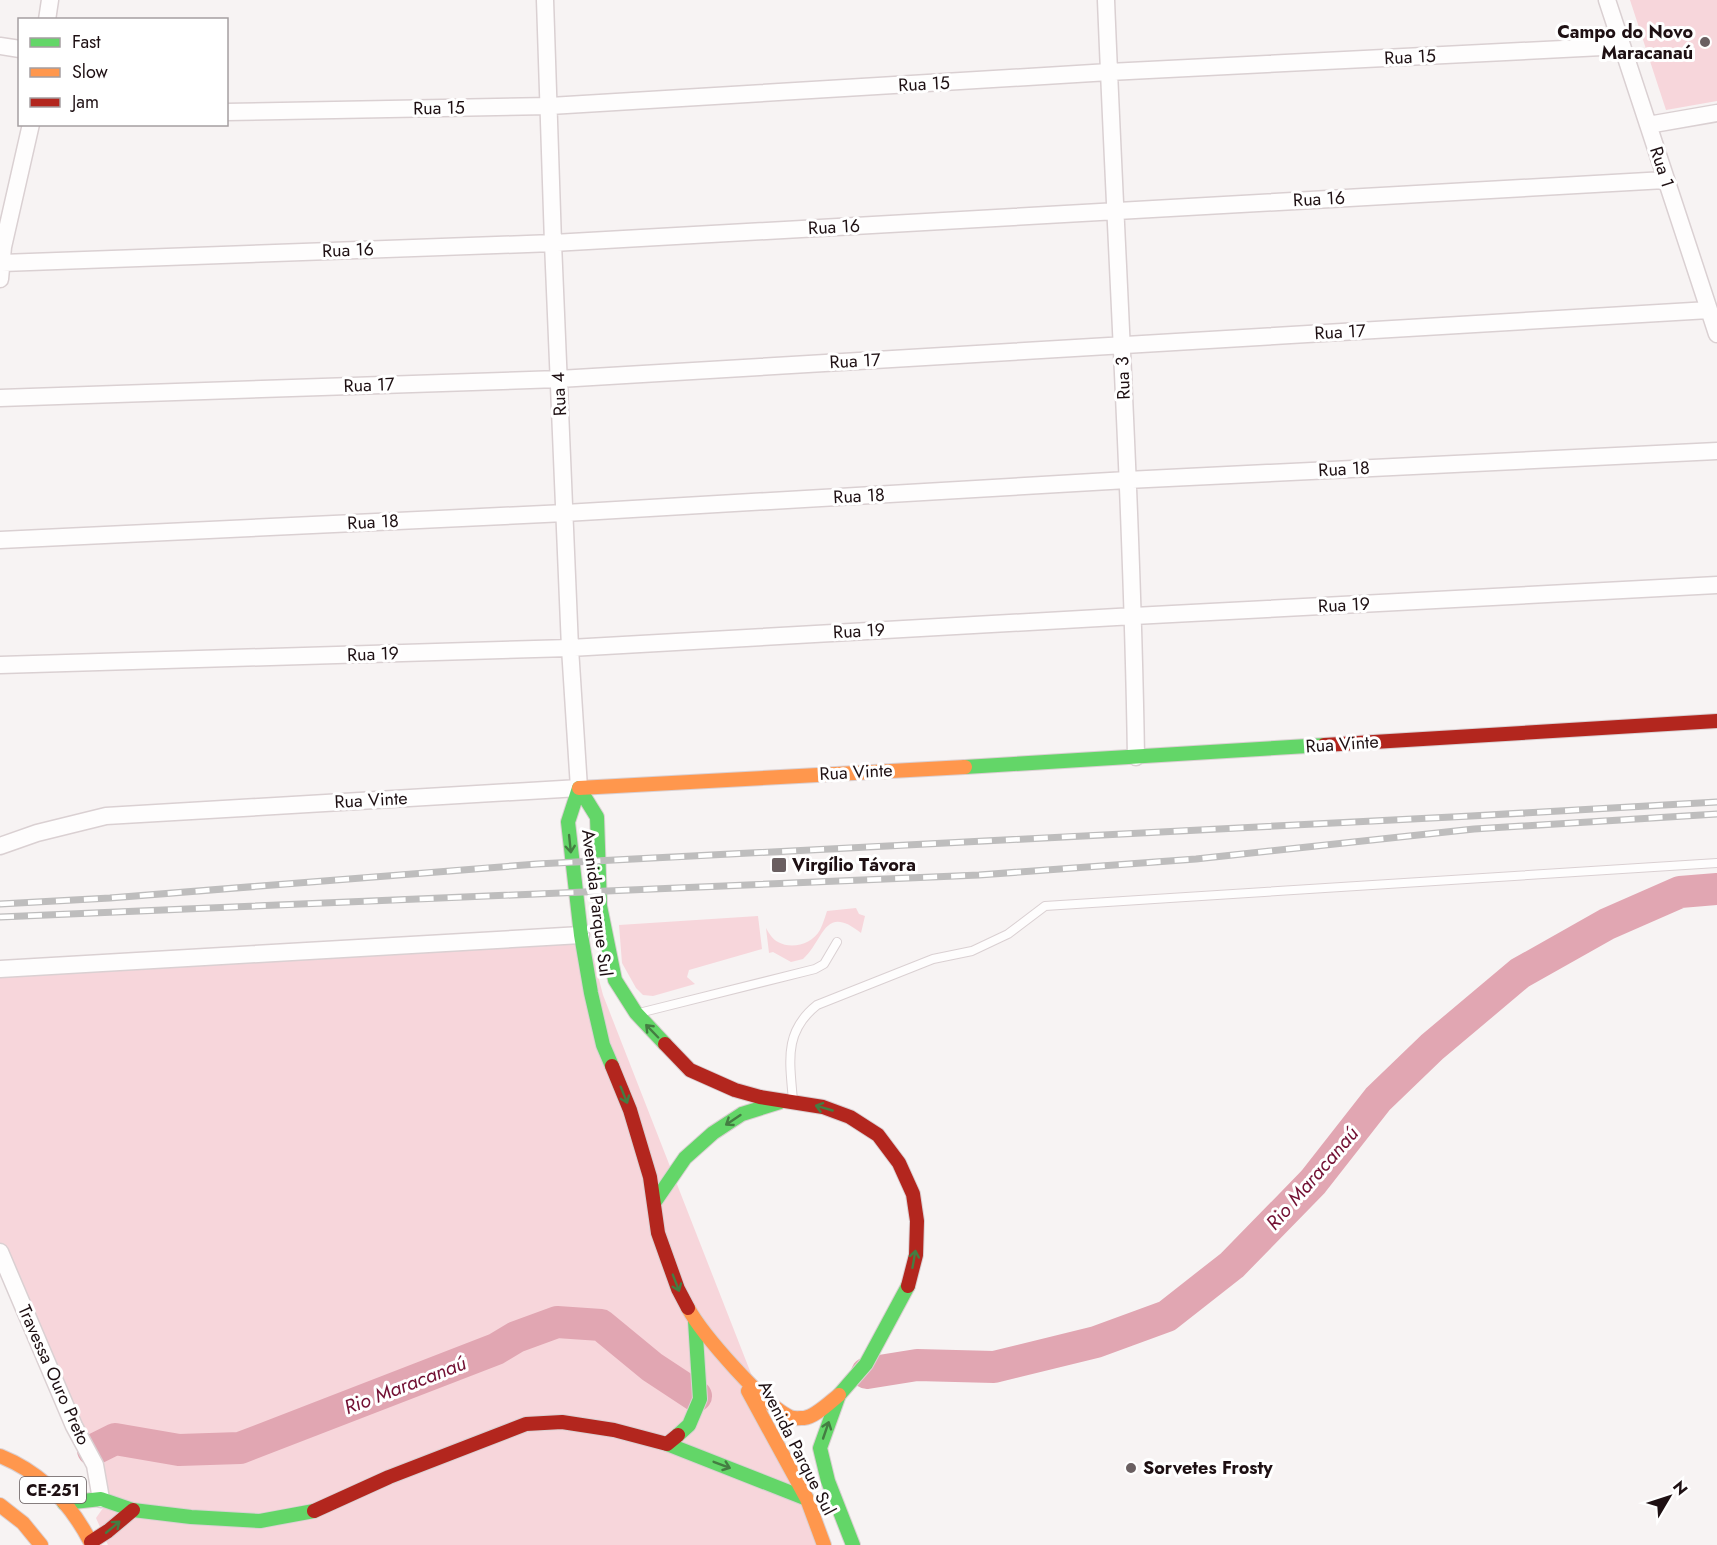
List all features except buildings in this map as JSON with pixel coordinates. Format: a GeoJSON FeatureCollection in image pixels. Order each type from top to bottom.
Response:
{"type":"FeatureCollection","features":[{"type":"Feature","properties":{"kind":"street"},"geometry":{"type":"LineString","coordinates":[[46,18],[50,0]]}},
{"type":"Feature","properties":{"kind":"street","name":"Rua 4"},"geometry":{"type":"LineString","coordinates":[[545,0],[570,648],[579,788]]}},
{"type":"Feature","properties":{"kind":"street","name":"Rua 3"},"geometry":{"type":"LineString","coordinates":[[1106,0],[1134,616],[1136,757]]}},
{"type":"Feature","properties":{"kind":"street","name":"Rua 1"},"geometry":{"type":"LineString","coordinates":[[1607,0],[1717,334]]}},
{"type":"Feature","properties":{"kind":"street"},"geometry":{"type":"LineString","coordinates":[[0,46],[18,49]]}},
{"type":"Feature","properties":{"kind":"street","name":"Rua 15"},"geometry":{"type":"LineString","coordinates":[[228,112],[550,106],[1108,72],[1622,46]]}},
{"type":"Feature","properties":{"kind":"street"},"geometry":{"type":"LineString","coordinates":[[1648,125],[1717,113]]}},
{"type":"Feature","properties":{"kind":"street"},"geometry":{"type":"LineString","coordinates":[[1,259],[31,126]]}},
{"type":"Feature","properties":{"kind":"street","name":"Rua 16"},"geometry":{"type":"LineString","coordinates":[[1,259],[553,243],[1665,180]]}},
{"type":"Feature","properties":{"kind":"street","name":"Rua 17"},"geometry":{"type":"LineString","coordinates":[[0,398],[559,379],[1709,310]]}},
{"type":"Feature","properties":{"kind":"street","name":"Rua 18"},"geometry":{"type":"LineString","coordinates":[[0,540],[565,513],[1127,480],[1717,450]]}},
{"type":"Feature","properties":{"kind":"street","name":"Rua 19"},"geometry":{"type":"LineString","coordinates":[[0,665],[570,648],[1717,585]]}},
{"type":"Feature","properties":{"kind":"street","name":"Rua Vinte"},"geometry":{"type":"LineString","coordinates":[[0,846],[37,832],[106,816],[1717,721]]}},
{"type":"Feature","properties":{"kind":"street","name":"Avenida Parque Sul"},"geometry":{"type":"LineString","coordinates":[[579,788],[597,817],[600,906],[615,980],[636,1014],[690,1070],[735,1090],[760,1097],[823,1107],[850,1117],[878,1135],[899,1163],[913,1194],[917,1221],[916,1255],[909,1284],[866,1364],[839,1395],[807,1418],[792,1418],[772,1405],[736,1369],[695,1322],[678,1289],[670,1267],[658,1233],[650,1177],[630,1110],[603,1045],[591,993],[581,934],[568,822],[579,788]]}},
{"type":"Feature","properties":{"kind":"street"},"geometry":{"type":"LineString","coordinates":[[0,969],[581,934]]}},
{"type":"Feature","properties":{"kind":"street"},"geometry":{"type":"LineString","coordinates":[[654,1203],[685,1158],[713,1133],[742,1114],[790,1101]]}},
{"type":"Feature","properties":{"kind":"street","name":"Travessa Ouro Preto"},"geometry":{"type":"LineString","coordinates":[[0,1252],[74,1426],[94,1465],[101,1499]]}},
{"type":"Feature","properties":{"kind":"street"},"geometry":{"type":"LineString","coordinates":[[668,1444],[689,1425],[700,1399],[695,1322]]}},
{"type":"Feature","properties":{"kind":"street","name":"Avenida Parque Sul"},"geometry":{"type":"LineString","coordinates":[[736,1369],[807,1499],[824,1545]]}},
{"type":"Feature","properties":{"kind":"street","name":"Avenida Parque Sul"},"geometry":{"type":"LineString","coordinates":[[839,1395],[820,1448],[828,1481],[853,1545]]}},
{"type":"Feature","properties":{"kind":"street"},"geometry":{"type":"LineString","coordinates":[[64,1503],[101,1499],[133,1510],[191,1517],[260,1521],[309,1513],[389,1477],[526,1424],[562,1422],[614,1430],[668,1444],[807,1499]]}},
{"type":"Feature","properties":{"kind":"street","name":"CE-251"},"geometry":{"type":"LineString","coordinates":[[0,1456],[24,1467],[38,1477],[64,1503],[92,1543]]}},
{"type":"Feature","properties":{"kind":"street"},"geometry":{"type":"LineString","coordinates":[[92,1543],[133,1510]]}},
{"type":"Feature","properties":{"kind":"street","name":"CE-251"},"geometry":{"type":"LineString","coordinates":[[2,1513],[29,1529],[42,1545]]}},
{"type":"Feature","properties":{"kind":"lane"},"geometry":{"type":"LineString","coordinates":[[790,1101],[790,1052],[794,1032],[806,1014],[817,1005],[933,959],[972,951],[1008,934],[1045,906],[1717,863]]}},
{"type":"Feature","properties":{"kind":"lane"},"geometry":{"type":"LineString","coordinates":[[636,1014],[815,969],[825,964],[837,942]]}},
{"type":"Feature","properties":{"kind":"shaded area"},"geometry":{"type":"Polygon","coordinates":[[[1630,0],[1717,0],[1717,101],[1666,110],[1630,0]]]}},
{"type":"Feature","properties":{"kind":"shaded area"},"geometry":{"type":"Polygon","coordinates":[[[856,908],[859,914],[865,916],[861,933],[849,925],[839,922],[832,923],[803,959],[791,962],[773,952],[769,953],[766,928],[772,938],[778,942],[789,945],[801,944],[816,935],[827,911],[856,908]]]}},
{"type":"Feature","properties":{"kind":"shaded area"},"geometry":{"type":"Polygon","coordinates":[[[758,916],[762,949],[689,970],[687,977],[695,984],[653,996],[643,995],[636,988],[622,963],[619,925],[758,916]]]}},
{"type":"Feature","properties":{"kind":"shaded area"},"geometry":{"type":"Polygon","coordinates":[[[588,937],[603,995],[818,1545],[108,1545],[96,1518],[108,1501],[69,1434],[0,1269],[0,968],[588,937]]]}},
{"type":"Feature","properties":{"kind":"waterway","name":"Rio Maracanaú"},"geometry":{"type":"LineString","coordinates":[[867,1373],[917,1365],[994,1367],[1096,1342],[1167,1316],[1232,1265],[1313,1182],[1378,1099],[1432,1047],[1520,973],[1607,924],[1680,892],[1717,889]]}},
{"type":"Feature","properties":{"kind":"waterway","name":"Rio Maracanaú"},"geometry":{"type":"LineString","coordinates":[[93,1450],[115,1439],[179,1450],[240,1448],[496,1349],[516,1337],[557,1322],[601,1325],[652,1367],[696,1396]]}},
{"type":"Feature","properties":{"kind":"railway"},"geometry":{"type":"LineString","coordinates":[[0,904],[110,898],[537,864],[1717,802]]}},
{"type":"Feature","properties":{"kind":"railway"},"geometry":{"type":"LineString","coordinates":[[0,917],[979,875],[1196,859],[1474,829],[1717,814]]}},
{"type":"Feature","properties":{"kind":"traffic: fast"},"geometry":{"type":"LineString","coordinates":[[965,767],[1324,745]]}},
{"type":"Feature","properties":{"kind":"traffic: fast"},"geometry":{"type":"LineString","coordinates":[[579,788],[597,817],[600,906],[615,980],[636,1013],[665,1044]]}},
{"type":"Feature","properties":{"kind":"traffic: fast"},"geometry":{"type":"LineString","coordinates":[[579,788],[568,822],[581,935],[603,1045],[612,1066]]}},
{"type":"Feature","properties":{"kind":"traffic: fast"},"geometry":{"type":"LineString","coordinates":[[654,1203],[685,1158],[713,1133],[742,1114],[780,1102]]}},
{"type":"Feature","properties":{"kind":"traffic: fast"},"geometry":{"type":"LineString","coordinates":[[853,1545],[828,1481],[820,1448],[839,1395],[866,1364],[908,1286]]}},
{"type":"Feature","properties":{"kind":"traffic: fast"},"geometry":{"type":"LineString","coordinates":[[678,1435],[689,1425],[700,1399],[695,1321]]}},
{"type":"Feature","properties":{"kind":"traffic: fast"},"geometry":{"type":"LineString","coordinates":[[667,1444],[807,1499]]}},
{"type":"Feature","properties":{"kind":"traffic: fast"},"geometry":{"type":"LineString","coordinates":[[64,1503],[101,1499],[133,1510],[191,1517],[260,1521],[314,1511]]}},
{"type":"Feature","properties":{"kind":"traffic: slow"},"geometry":{"type":"LineString","coordinates":[[579,788],[965,767]]}},
{"type":"Feature","properties":{"kind":"traffic: slow"},"geometry":{"type":"LineString","coordinates":[[688,1308],[734,1368],[765,1399],[790,1417],[804,1418],[813,1415],[839,1395]]}},
{"type":"Feature","properties":{"kind":"traffic: slow"},"geometry":{"type":"LineString","coordinates":[[748,1391],[807,1499],[824,1545]]}},
{"type":"Feature","properties":{"kind":"traffic: slow"},"geometry":{"type":"LineString","coordinates":[[0,1456],[29,1471],[54,1492],[75,1517],[92,1545]]}},
{"type":"Feature","properties":{"kind":"traffic: slow"},"geometry":{"type":"LineString","coordinates":[[0,1505],[23,1523],[41,1545]]}},
{"type":"Feature","properties":{"kind":"traffic: jam"},"geometry":{"type":"LineString","coordinates":[[1324,745],[1717,721]]}},
{"type":"Feature","properties":{"kind":"traffic: jam"},"geometry":{"type":"LineString","coordinates":[[665,1044],[690,1070],[735,1090],[760,1097],[823,1107],[850,1117],[878,1135],[899,1163],[913,1194],[917,1221],[916,1255],[908,1286]]}},
{"type":"Feature","properties":{"kind":"traffic: jam"},"geometry":{"type":"LineString","coordinates":[[612,1066],[630,1110],[650,1177],[658,1233],[678,1289],[688,1308]]}},
{"type":"Feature","properties":{"kind":"traffic: jam"},"geometry":{"type":"LineString","coordinates":[[314,1511],[389,1477],[526,1424],[562,1422],[614,1430],[667,1444],[678,1435]]}},
{"type":"Feature","properties":{"kind":"traffic: jam"},"geometry":{"type":"LineString","coordinates":[[91,1542],[133,1510]]}},
{"type":"Feature","properties":{"kind":"place","name":"Campo do Novo Maracanaú"},"geometry":{"type":"Point","coordinates":[1705,42]}},
{"type":"Feature","properties":{"kind":"place","name":"Virgílio Távora"},"geometry":{"type":"Point","coordinates":[779,865]}},
{"type":"Feature","properties":{"kind":"place","name":"Sorvetes Frosty"},"geometry":{"type":"Point","coordinates":[1131,1468]}}]}
